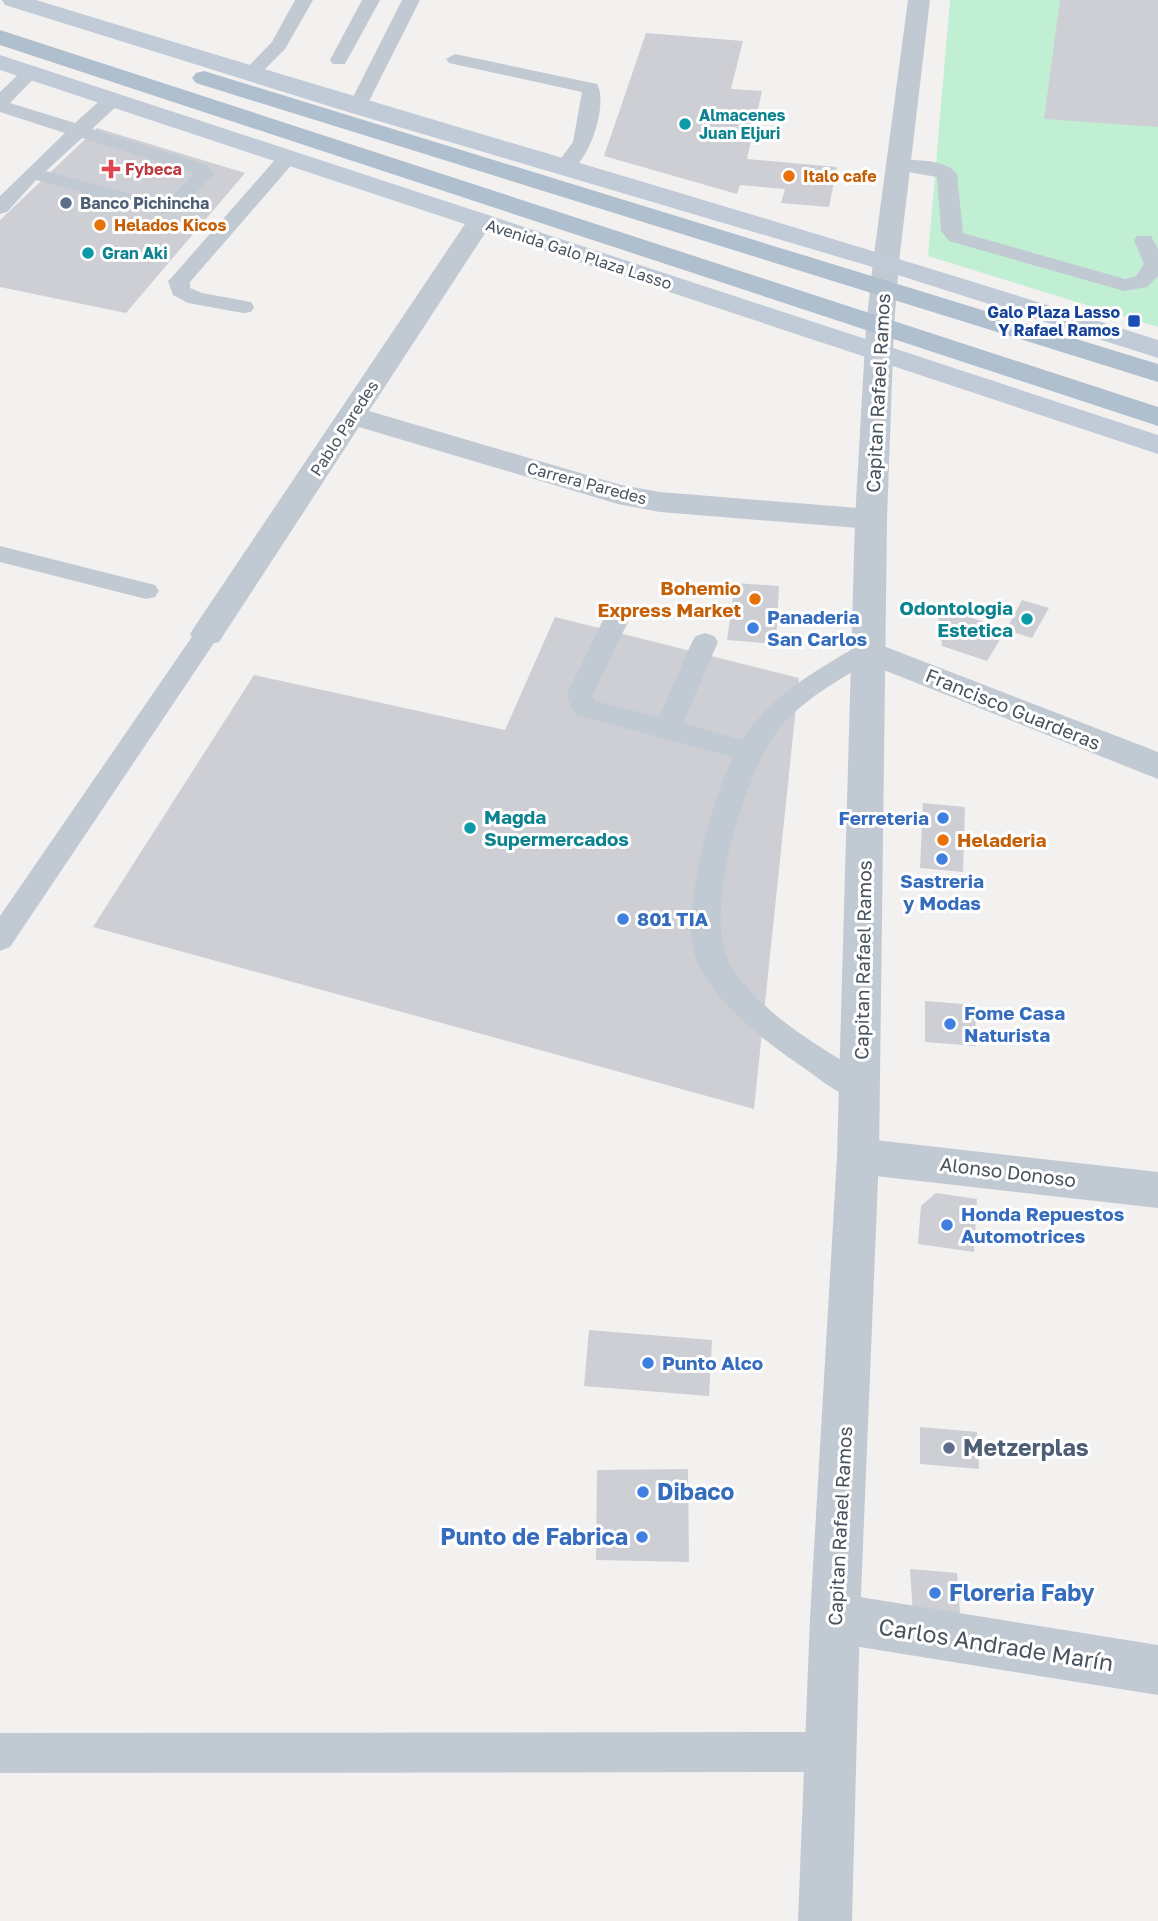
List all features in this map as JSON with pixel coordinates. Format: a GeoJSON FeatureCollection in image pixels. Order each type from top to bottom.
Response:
{"type":"FeatureCollection","features":[{"type":"Feature","properties":{"kind":"main road"},"geometry":{"type":"LineString","coordinates":[[13,0],[564,168],[885,274],[1158,373]]}},
{"type":"Feature","properties":{"kind":"main road"},"geometry":{"type":"LineString","coordinates":[[0,16],[885,274],[1158,349]]}},
{"type":"Feature","properties":{"kind":"main road","name":"Avenida Galo Plaza Lasso"},"geometry":{"type":"LineString","coordinates":[[0,37],[880,341],[1158,445]]}},
{"type":"Feature","properties":{"kind":"main road","name":"Avenida Galo Plaza Lasso"},"geometry":{"type":"LineString","coordinates":[[0,62],[480,221],[880,341],[1158,417]]}},
{"type":"Feature","properties":{"kind":"street","name":"Capitan Rafael Ramos"},"geometry":{"type":"LineString","coordinates":[[825,1921],[835,1618],[858,1156],[871,519],[885,274],[919,0]]}},
{"type":"Feature","properties":{"kind":"street","name":"Pablo Paredes"},"geometry":{"type":"LineString","coordinates":[[207,634],[480,221]]}},
{"type":"Feature","properties":{"kind":"street","name":"Carrera Paredes"},"geometry":{"type":"LineString","coordinates":[[352,415],[629,496],[660,502],[871,519]]}},
{"type":"Feature","properties":{"kind":"street","name":"Francisco Guarderas"},"geometry":{"type":"LineString","coordinates":[[868,651],[1158,766]]}},
{"type":"Feature","properties":{"kind":"street","name":"Alonso Donoso"},"geometry":{"type":"LineString","coordinates":[[858,1156],[1158,1190]]}},
{"type":"Feature","properties":{"kind":"street","name":"Carlos Andrade Marín"},"geometry":{"type":"LineString","coordinates":[[835,1618],[1158,1670]]}},
{"type":"Feature","properties":{"kind":"lane"},"geometry":{"type":"LineString","coordinates":[[250,74],[279,45],[304,0]]}},
{"type":"Feature","properties":{"kind":"lane"},"geometry":{"type":"LineString","coordinates":[[339,60],[371,0]]}},
{"type":"Feature","properties":{"kind":"lane"},"geometry":{"type":"LineString","coordinates":[[357,107],[411,0]]}},
{"type":"Feature","properties":{"kind":"lane"},"geometry":{"type":"LineString","coordinates":[[360,21],[400,22]]}},
{"type":"Feature","properties":{"kind":"lane"},"geometry":{"type":"LineString","coordinates":[[455,59],[590,88],[592,93],[583,142],[564,168]]}},
{"type":"Feature","properties":{"kind":"lane"},"geometry":{"type":"LineString","coordinates":[[32,72],[0,104],[200,169],[204,174],[173,206],[160,208],[32,173]]}},
{"type":"Feature","properties":{"kind":"lane"},"geometry":{"type":"LineString","coordinates":[[0,208],[32,173],[113,99]]}},
{"type":"Feature","properties":{"kind":"lane"},"geometry":{"type":"LineString","coordinates":[[243,307],[196,298],[180,290],[178,281],[288,157]]}},
{"type":"Feature","properties":{"kind":"lane"},"geometry":{"type":"LineString","coordinates":[[898,164],[938,169],[947,174],[951,231],[956,237],[1124,285],[1139,285],[1146,280],[1154,264],[1144,240]]}},
{"type":"Feature","properties":{"kind":"lane"},"geometry":{"type":"LineString","coordinates":[[0,554],[146,591]]}},
{"type":"Feature","properties":{"kind":"lane"},"geometry":{"type":"LineString","coordinates":[[615,622],[579,696],[580,703],[585,708],[749,752]]}},
{"type":"Feature","properties":{"kind":"lane"},"geometry":{"type":"LineString","coordinates":[[0,939],[207,634]]}},
{"type":"Feature","properties":{"kind":"lane"},"geometry":{"type":"LineString","coordinates":[[667,728],[705,642]]}},
{"type":"Feature","properties":{"kind":"lane"},"geometry":{"type":"LineString","coordinates":[[860,1088],[778,1033],[721,975],[708,947],[706,914],[713,867],[739,774],[749,752],[789,702],[868,651]]}},
{"type":"Feature","properties":{"kind":"lane"},"geometry":{"type":"LineString","coordinates":[[0,1753],[832,1752]]}},
{"type":"Feature","properties":{"kind":"green space"},"geometry":{"type":"Polygon","coordinates":[[[950,0],[1158,0],[1158,327],[928,256],[950,0]]]}},
{"type":"Feature","properties":{"kind":"building"},"geometry":{"type":"Polygon","coordinates":[[[1060,0],[1158,0],[1158,127],[1044,119],[1060,0]]]}},
{"type":"Feature","properties":{"kind":"building","name":"Almacenes Juan Eljuri"},"geometry":{"type":"Polygon","coordinates":[[[646,33],[743,41],[731,89],[762,91],[747,159],[837,167],[829,207],[781,203],[785,189],[740,185],[737,194],[604,156],[646,33]]]}},
{"type":"Feature","properties":{"kind":"building","name":"Gran Aki"},"geometry":{"type":"Polygon","coordinates":[[[97,128],[245,173],[126,313],[0,287],[0,220],[97,128]]]}},
{"type":"Feature","properties":{"kind":"building"},"geometry":{"type":"Polygon","coordinates":[[[735,583],[779,586],[776,644],[727,640],[735,583]]]}},
{"type":"Feature","properties":{"kind":"building","name":"Odontologia Estetica"},"geometry":{"type":"Polygon","coordinates":[[[1022,600],[1049,608],[1032,638],[1006,630],[1022,600]]]}},
{"type":"Feature","properties":{"kind":"building"},"geometry":{"type":"Polygon","coordinates":[[[937,605],[1006,630],[987,661],[942,646],[937,605]]]}},
{"type":"Feature","properties":{"kind":"building","name":"Magda Supermercados"},"geometry":{"type":"Polygon","coordinates":[[[555,617],[799,678],[754,1109],[93,927],[254,675],[505,730],[555,617]]]}},
{"type":"Feature","properties":{"kind":"building"},"geometry":{"type":"Polygon","coordinates":[[[923,803],[965,807],[963,872],[920,868],[923,803]]]}},
{"type":"Feature","properties":{"kind":"building","name":"Fome Casa Naturista"},"geometry":{"type":"Polygon","coordinates":[[[925,1001],[975,1005],[976,1046],[925,1042],[925,1001]]]}},
{"type":"Feature","properties":{"kind":"building","name":"Honda Repuestos Automotrices"},"geometry":{"type":"Polygon","coordinates":[[[936,1193],[977,1199],[974,1252],[918,1244],[921,1206],[936,1193]]]}},
{"type":"Feature","properties":{"kind":"building","name":"Punto Alco"},"geometry":{"type":"Polygon","coordinates":[[[589,1330],[712,1340],[709,1396],[584,1386],[589,1330]]]}},
{"type":"Feature","properties":{"kind":"building","name":"Metzerplas"},"geometry":{"type":"Polygon","coordinates":[[[920,1427],[977,1432],[979,1469],[920,1464],[920,1427]]]}},
{"type":"Feature","properties":{"kind":"building"},"geometry":{"type":"Polygon","coordinates":[[[688,1469],[689,1562],[596,1560],[597,1470],[688,1469]]]}},
{"type":"Feature","properties":{"kind":"building","name":"Floreria Faby"},"geometry":{"type":"Polygon","coordinates":[[[910,1569],[957,1573],[961,1627],[913,1614],[910,1569]]]}},
{"type":"Feature","properties":{"kind":"place","name":"Almacenes Juan Eljuri"},"geometry":{"type":"Point","coordinates":[685,124]}},
{"type":"Feature","properties":{"kind":"place","name":"Fybeca"},"geometry":{"type":"Point","coordinates":[111,169]}},
{"type":"Feature","properties":{"kind":"place","name":"Italo cafe"},"geometry":{"type":"Point","coordinates":[789,176]}},
{"type":"Feature","properties":{"kind":"place","name":"Banco Pichincha"},"geometry":{"type":"Point","coordinates":[66,203]}},
{"type":"Feature","properties":{"kind":"place","name":"Helados Kicos"},"geometry":{"type":"Point","coordinates":[100,225]}},
{"type":"Feature","properties":{"kind":"place","name":"Gran Aki"},"geometry":{"type":"Point","coordinates":[88,253]}},
{"type":"Feature","properties":{"kind":"place","name":"Galo Plaza Lasso Y Rafael Ramos"},"geometry":{"type":"Point","coordinates":[1134,321]}},
{"type":"Feature","properties":{"kind":"place","name":"Bohemio Express Market"},"geometry":{"type":"Point","coordinates":[755,599]}},
{"type":"Feature","properties":{"kind":"place","name":"Odontologia Estetica"},"geometry":{"type":"Point","coordinates":[1027,619]}},
{"type":"Feature","properties":{"kind":"place","name":"Panaderia San Carlos"},"geometry":{"type":"Point","coordinates":[753,628]}},
{"type":"Feature","properties":{"kind":"place","name":"Ferreteria"},"geometry":{"type":"Point","coordinates":[943,818]}},
{"type":"Feature","properties":{"kind":"place","name":"Magda Supermercados"},"geometry":{"type":"Point","coordinates":[470,828]}},
{"type":"Feature","properties":{"kind":"place","name":"Heladeria"},"geometry":{"type":"Point","coordinates":[943,840]}},
{"type":"Feature","properties":{"kind":"place","name":"Sastreria y Modas"},"geometry":{"type":"Point","coordinates":[942,859]}},
{"type":"Feature","properties":{"kind":"place","name":"801 TIA"},"geometry":{"type":"Point","coordinates":[623,919]}},
{"type":"Feature","properties":{"kind":"place","name":"Fome Casa Naturista"},"geometry":{"type":"Point","coordinates":[950,1024]}},
{"type":"Feature","properties":{"kind":"place","name":"Honda Repuestos Automotrices"},"geometry":{"type":"Point","coordinates":[947,1225]}},
{"type":"Feature","properties":{"kind":"place","name":"Punto Alco"},"geometry":{"type":"Point","coordinates":[648,1363]}},
{"type":"Feature","properties":{"kind":"place","name":"Metzerplas"},"geometry":{"type":"Point","coordinates":[949,1448]}},
{"type":"Feature","properties":{"kind":"place","name":"Dibaco"},"geometry":{"type":"Point","coordinates":[643,1492]}},
{"type":"Feature","properties":{"kind":"place","name":"Punto de Fabrica"},"geometry":{"type":"Point","coordinates":[642,1537]}},
{"type":"Feature","properties":{"kind":"place","name":"Floreria Faby"},"geometry":{"type":"Point","coordinates":[935,1593]}}]}
